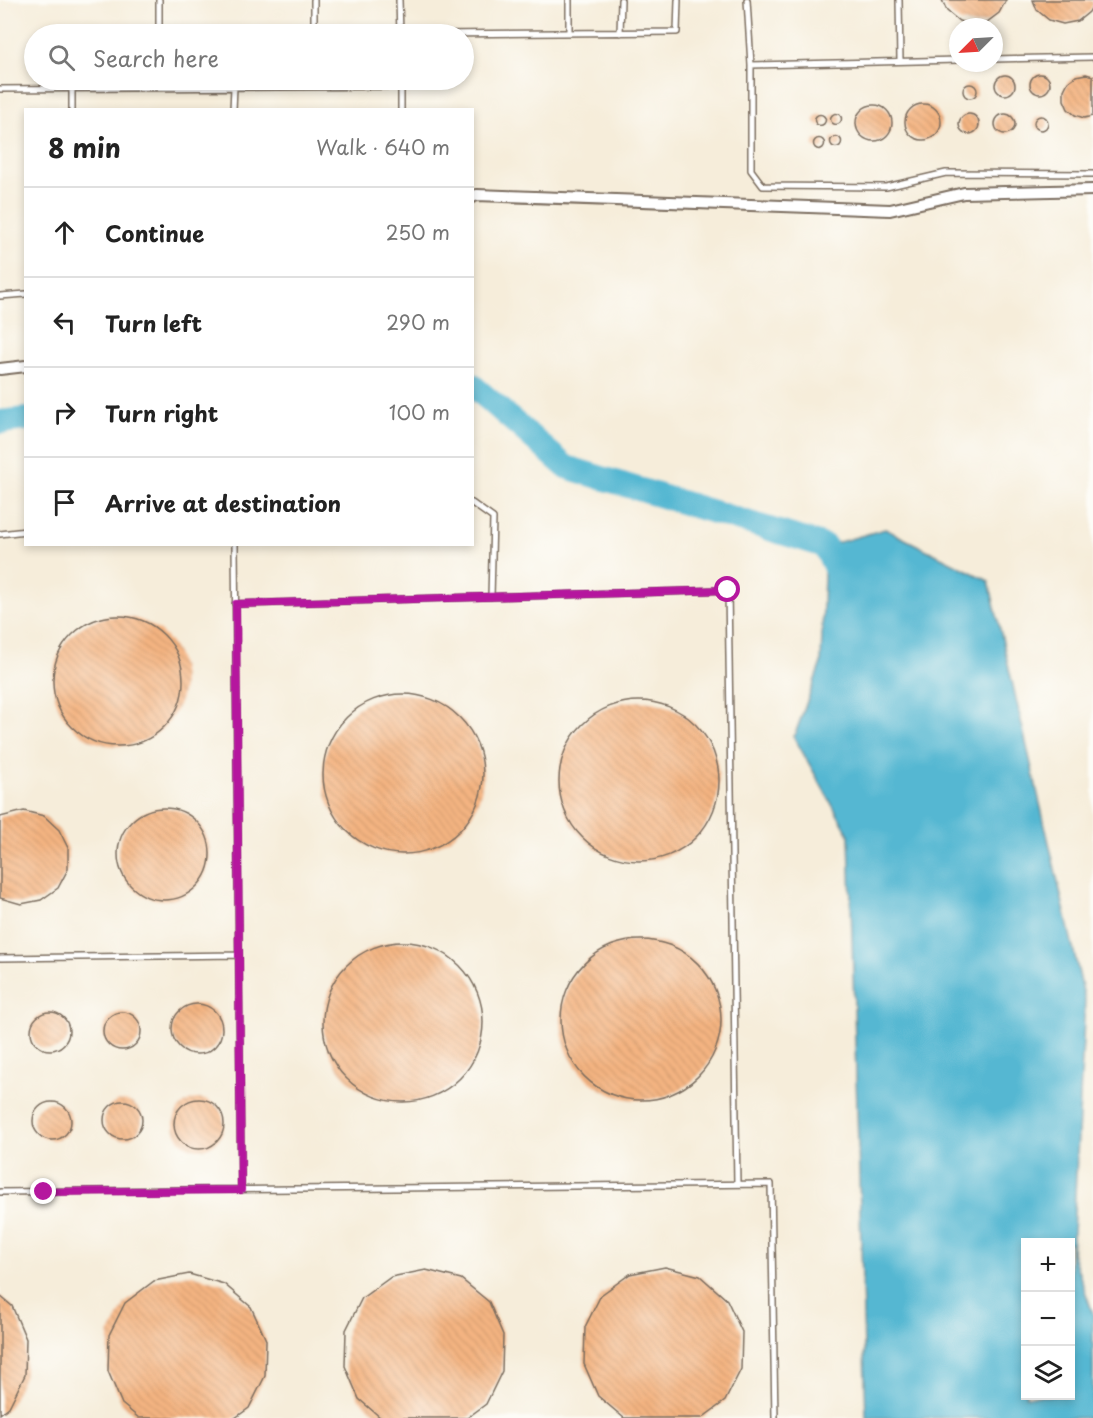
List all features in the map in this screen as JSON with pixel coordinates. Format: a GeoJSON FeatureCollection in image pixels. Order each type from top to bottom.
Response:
{"type":"FeatureCollection","features":[{"type":"Feature","properties":{"kind":"street"},"geometry":{"type":"LineString","coordinates":[[474,196],[890,210],[964,194],[1093,190]]}},
{"type":"Feature","properties":{"kind":"street"},"geometry":{"type":"LineString","coordinates":[[0,369],[24,366]]}},
{"type":"Feature","properties":{"kind":"lane"},"geometry":{"type":"LineString","coordinates":[[159,0],[159,24]]}},
{"type":"Feature","properties":{"kind":"lane"},"geometry":{"type":"LineString","coordinates":[[314,0],[314,24]]}},
{"type":"Feature","properties":{"kind":"lane"},"geometry":{"type":"LineString","coordinates":[[399,0],[400,24]]}},
{"type":"Feature","properties":{"kind":"lane"},"geometry":{"type":"LineString","coordinates":[[569,0],[569,33]]}},
{"type":"Feature","properties":{"kind":"lane"},"geometry":{"type":"LineString","coordinates":[[620,33],[621,0]]}},
{"type":"Feature","properties":{"kind":"lane"},"geometry":{"type":"LineString","coordinates":[[474,34],[677,32],[678,0]]}},
{"type":"Feature","properties":{"kind":"lane"},"geometry":{"type":"LineString","coordinates":[[747,0],[751,65],[751,170],[763,186],[886,187],[946,173],[1093,174]]}},
{"type":"Feature","properties":{"kind":"lane"},"geometry":{"type":"LineString","coordinates":[[899,0],[900,61]]}},
{"type":"Feature","properties":{"kind":"lane"},"geometry":{"type":"LineString","coordinates":[[1003,59],[1093,57]]}},
{"type":"Feature","properties":{"kind":"lane"},"geometry":{"type":"LineString","coordinates":[[751,65],[949,60]]}},
{"type":"Feature","properties":{"kind":"lane"},"geometry":{"type":"LineString","coordinates":[[0,89],[24,89]]}},
{"type":"Feature","properties":{"kind":"lane"},"geometry":{"type":"LineString","coordinates":[[72,90],[72,108]]}},
{"type":"Feature","properties":{"kind":"lane"},"geometry":{"type":"LineString","coordinates":[[233,108],[234,90]]}},
{"type":"Feature","properties":{"kind":"lane"},"geometry":{"type":"LineString","coordinates":[[401,90],[401,108]]}},
{"type":"Feature","properties":{"kind":"lane"},"geometry":{"type":"LineString","coordinates":[[0,296],[24,294]]}},
{"type":"Feature","properties":{"kind":"lane"},"geometry":{"type":"LineString","coordinates":[[474,504],[493,518],[491,597]]}},
{"type":"Feature","properties":{"kind":"lane"},"geometry":{"type":"LineString","coordinates":[[0,534],[24,531]]}},
{"type":"Feature","properties":{"kind":"lane"},"geometry":{"type":"LineString","coordinates":[[235,546],[241,1190]]}},
{"type":"Feature","properties":{"kind":"lane"},"geometry":{"type":"LineString","coordinates":[[236,604],[728,590],[737,1184]]}},
{"type":"Feature","properties":{"kind":"lane"},"geometry":{"type":"LineString","coordinates":[[0,958],[239,955]]}},
{"type":"Feature","properties":{"kind":"lane"},"geometry":{"type":"LineString","coordinates":[[0,1192],[771,1184],[775,1418]]}},
{"type":"Feature","properties":{"kind":"water"},"geometry":{"type":"Polygon","coordinates":[[[885,529],[989,581],[1085,1000],[1073,1238],[1021,1238],[1021,1400],[1075,1400],[1075,1262],[1093,1314],[1093,1418],[866,1418],[849,835],[794,737],[821,663],[825,546],[885,529]]]}},
{"type":"Feature","properties":{"kind":"building"},"geometry":{"type":"Polygon","coordinates":[[[942,0],[1006,0],[999,13],[992,18],[955,18],[947,11],[942,0]]]}},
{"type":"Feature","properties":{"kind":"building"},"geometry":{"type":"Polygon","coordinates":[[[1033,0],[1093,0],[1093,5],[1089,12],[1078,21],[1063,24],[1049,20],[1037,10],[1033,0]]]}},
{"type":"Feature","properties":{"kind":"building"},"geometry":{"type":"Polygon","coordinates":[[[1040,74],[1047,77],[1050,84],[1047,91],[1040,94],[1033,91],[1030,84],[1033,77],[1040,74]]]}},
{"type":"Feature","properties":{"kind":"building"},"geometry":{"type":"Polygon","coordinates":[[[1086,74],[1093,76],[1093,116],[1084,118],[1068,109],[1064,100],[1064,90],[1068,82],[1076,76],[1086,74]]]}},
{"type":"Feature","properties":{"kind":"building"},"geometry":{"type":"Polygon","coordinates":[[[1005,75],[1012,78],[1015,85],[1012,92],[1005,95],[998,92],[995,85],[998,78],[1005,75]]]}},
{"type":"Feature","properties":{"kind":"building"},"geometry":{"type":"Polygon","coordinates":[[[967,84],[973,84],[977,91],[973,98],[967,98],[963,94],[963,88],[967,84]]]}},
{"type":"Feature","properties":{"kind":"building"},"geometry":{"type":"Polygon","coordinates":[[[923,104],[935,110],[941,122],[935,134],[923,140],[911,134],[905,122],[911,110],[923,104]]]}},
{"type":"Feature","properties":{"kind":"building"},"geometry":{"type":"Polygon","coordinates":[[[874,105],[886,111],[892,123],[886,135],[874,141],[862,135],[856,123],[862,111],[874,105]]]}},
{"type":"Feature","properties":{"kind":"building"},"geometry":{"type":"Polygon","coordinates":[[[836,113],[842,119],[836,125],[830,119],[836,113]]]}},
{"type":"Feature","properties":{"kind":"building"},"geometry":{"type":"Polygon","coordinates":[[[820,114],[826,120],[820,126],[814,120],[820,114]]]}},
{"type":"Feature","properties":{"kind":"building"},"geometry":{"type":"Polygon","coordinates":[[[969,114],[976,117],[979,124],[976,131],[969,134],[962,131],[959,124],[962,117],[969,114]]]}},
{"type":"Feature","properties":{"kind":"building"},"geometry":{"type":"Polygon","coordinates":[[[1005,114],[1012,117],[1015,124],[1012,131],[1005,134],[998,131],[995,124],[998,117],[1005,114]]]}},
{"type":"Feature","properties":{"kind":"building"},"geometry":{"type":"Polygon","coordinates":[[[1038,116],[1044,116],[1048,123],[1044,130],[1038,130],[1034,126],[1034,120],[1038,116]]]}},
{"type":"Feature","properties":{"kind":"building"},"geometry":{"type":"Polygon","coordinates":[[[836,136],[842,142],[836,148],[830,142],[836,136]]]}},
{"type":"Feature","properties":{"kind":"building"},"geometry":{"type":"Polygon","coordinates":[[[819,138],[825,144],[819,150],[813,144],[819,138]]]}},
{"type":"Feature","properties":{"kind":"building"},"geometry":{"type":"Polygon","coordinates":[[[118,616],[143,621],[164,635],[178,656],[183,681],[178,706],[164,727],[143,741],[118,746],[93,741],[72,727],[58,706],[53,681],[58,656],[72,635],[93,621],[118,616]]]}},
{"type":"Feature","properties":{"kind":"building"},"geometry":{"type":"Polygon","coordinates":[[[403,694],[433,700],[459,718],[477,744],[483,774],[477,804],[459,830],[433,848],[403,854],[373,848],[347,830],[329,804],[323,774],[329,744],[347,718],[373,700],[403,694]]]}},
{"type":"Feature","properties":{"kind":"building"},"geometry":{"type":"Polygon","coordinates":[[[639,701],[669,707],[695,725],[713,751],[719,781],[713,811],[695,837],[669,855],[639,861],[609,855],[583,837],[565,811],[559,781],[565,751],[583,725],[609,707],[639,701]]]}},
{"type":"Feature","properties":{"kind":"building"},"geometry":{"type":"Polygon","coordinates":[[[164,808],[182,812],[197,821],[206,836],[210,854],[206,872],[197,887],[182,896],[164,900],[146,896],[131,887],[122,872],[118,854],[122,836],[131,821],[146,812],[164,808]]]}},
{"type":"Feature","properties":{"kind":"building"},"geometry":{"type":"Polygon","coordinates":[[[24,811],[44,816],[59,830],[68,848],[68,869],[58,888],[41,900],[21,904],[0,898],[0,817],[24,811]]]}},
{"type":"Feature","properties":{"kind":"building"},"geometry":{"type":"Polygon","coordinates":[[[641,940],[671,946],[697,964],[715,990],[721,1020],[715,1050],[697,1076],[671,1094],[641,1100],[611,1094],[585,1076],[567,1050],[561,1020],[567,990],[585,964],[611,946],[641,940]]]}},
{"type":"Feature","properties":{"kind":"building"},"geometry":{"type":"Polygon","coordinates":[[[403,942],[433,948],[459,966],[477,992],[483,1022],[477,1052],[459,1078],[433,1096],[403,1102],[373,1096],[347,1078],[329,1052],[323,1022],[329,992],[347,966],[373,948],[403,942]]]}},
{"type":"Feature","properties":{"kind":"building"},"geometry":{"type":"Polygon","coordinates":[[[192,1004],[202,1004],[215,1011],[222,1024],[222,1034],[215,1047],[202,1054],[192,1054],[183,1050],[176,1043],[172,1034],[172,1024],[176,1015],[183,1008],[192,1004]]]}},
{"type":"Feature","properties":{"kind":"building"},"geometry":{"type":"Polygon","coordinates":[[[50,1012],[64,1017],[69,1031],[64,1045],[50,1050],[36,1045],[31,1031],[36,1017],[50,1012]]]}},
{"type":"Feature","properties":{"kind":"building"},"geometry":{"type":"Polygon","coordinates":[[[122,1012],[136,1017],[141,1031],[136,1045],[122,1050],[108,1045],[103,1031],[108,1017],[122,1012]]]}},
{"type":"Feature","properties":{"kind":"building"},"geometry":{"type":"Polygon","coordinates":[[[194,1099],[204,1099],[217,1106],[224,1119],[224,1129],[217,1142],[204,1149],[194,1149],[185,1145],[178,1138],[174,1129],[174,1119],[178,1110],[185,1103],[194,1099]]]}},
{"type":"Feature","properties":{"kind":"building"},"geometry":{"type":"Polygon","coordinates":[[[123,1101],[137,1106],[142,1120],[137,1134],[123,1139],[109,1134],[104,1120],[109,1106],[123,1101]]]}},
{"type":"Feature","properties":{"kind":"building"},"geometry":{"type":"Polygon","coordinates":[[[52,1102],[66,1107],[71,1121],[66,1135],[52,1140],[38,1135],[33,1121],[38,1107],[52,1102]]]}},
{"type":"Feature","properties":{"kind":"building"},"geometry":{"type":"Polygon","coordinates":[[[665,1267],[700,1276],[727,1300],[742,1332],[741,1369],[725,1401],[702,1418],[624,1418],[598,1396],[584,1364],[585,1327],[601,1295],[630,1274],[665,1267]]]}},
{"type":"Feature","properties":{"kind":"building"},"geometry":{"type":"Polygon","coordinates":[[[426,1270],[461,1279],[489,1302],[503,1335],[502,1371],[486,1404],[467,1418],[381,1418],[359,1399],[345,1366],[346,1330],[362,1298],[391,1277],[426,1270]]]}},
{"type":"Feature","properties":{"kind":"building"},"geometry":{"type":"Polygon","coordinates":[[[189,1274],[224,1284],[251,1307],[266,1340],[265,1376],[249,1408],[235,1418],[139,1418],[122,1404],[108,1371],[109,1335],[125,1303],[154,1281],[189,1274]]]}},
{"type":"Feature","properties":{"kind":"building"},"geometry":{"type":"Polygon","coordinates":[[[0,1296],[12,1306],[26,1339],[25,1375],[9,1407],[0,1414],[0,1296]]]}},
{"type":"Feature","properties":{"kind":"waterway"},"geometry":{"type":"LineString","coordinates":[[474,387],[566,467],[825,546],[838,575]]}},
{"type":"Feature","properties":{"kind":"waterway"},"geometry":{"type":"LineString","coordinates":[[0,422],[24,419]]}},
{"type":"Feature","properties":{"kind":"route"},"geometry":{"type":"LineString","coordinates":[[44,1192],[241,1190],[236,604],[728,590]]}}]}
